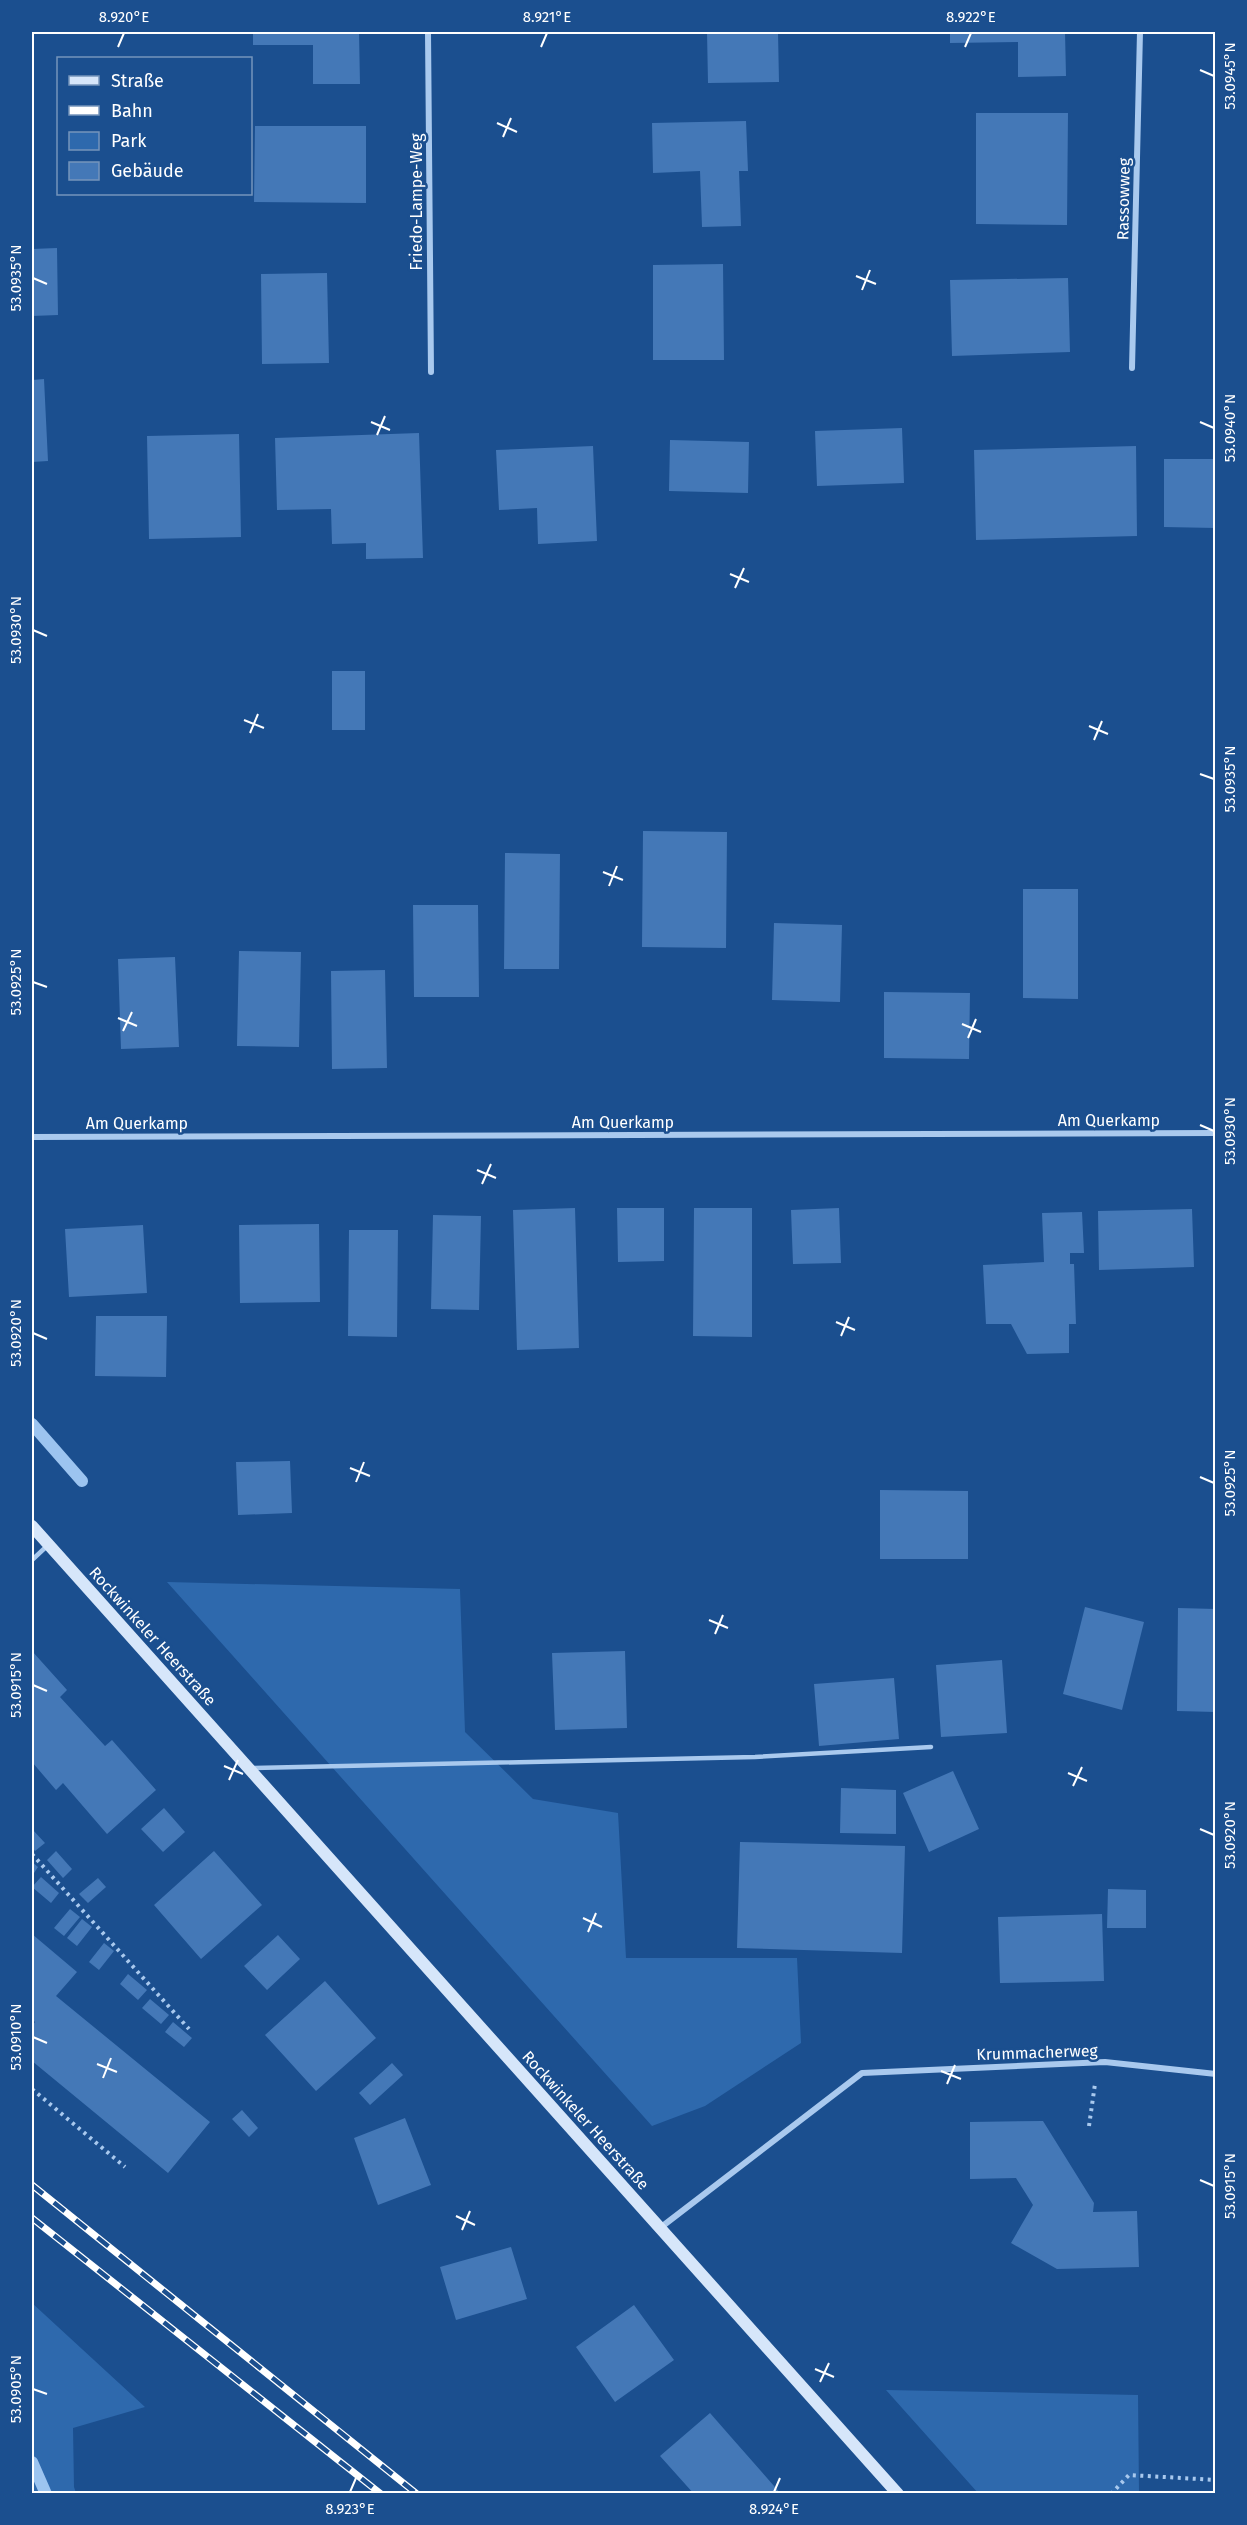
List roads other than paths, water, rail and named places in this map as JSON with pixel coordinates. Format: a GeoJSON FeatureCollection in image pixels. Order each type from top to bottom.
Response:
{"type":"FeatureCollection","features":[{"type":"Feature","properties":{"kind":"main road","name":"Rockwinkeler Heerstraße"},"geometry":{"type":"LineString","coordinates":[[32,1526],[898,2493]]}},
{"type":"Feature","properties":{"kind":"street","name":"Friedo-Lampe-Weg"},"geometry":{"type":"LineString","coordinates":[[428,32],[431,372]]}},
{"type":"Feature","properties":{"kind":"street","name":"Rassowweg"},"geometry":{"type":"LineString","coordinates":[[1132,368],[1140,32]]}},
{"type":"Feature","properties":{"kind":"street","name":"Am Querkamp"},"geometry":{"type":"LineString","coordinates":[[32,1137],[1215,1133]]}},
{"type":"Feature","properties":{"kind":"street","name":"Krummacherweg"},"geometry":{"type":"LineString","coordinates":[[660,2228],[862,2073],[1098,2063],[1215,2074]]}},
{"type":"Feature","properties":{"kind":"lane"},"geometry":{"type":"LineString","coordinates":[[32,1560],[49,1545]]}},
{"type":"Feature","properties":{"kind":"lane"},"geometry":{"type":"LineString","coordinates":[[249,1768],[755,1757],[931,1747]]}},
{"type":"Feature","properties":{"kind":"waterway"},"geometry":{"type":"LineString","coordinates":[[32,1424],[82,1481]]}},
{"type":"Feature","properties":{"kind":"waterway"},"geometry":{"type":"LineString","coordinates":[[32,2462],[46,2494]]}},
{"type":"Feature","properties":{"kind":"railway"},"geometry":{"type":"LineString","coordinates":[[32,2185],[417,2494]]}},
{"type":"Feature","properties":{"kind":"railway"},"geometry":{"type":"LineString","coordinates":[[32,2218],[381,2494]]}}]}
